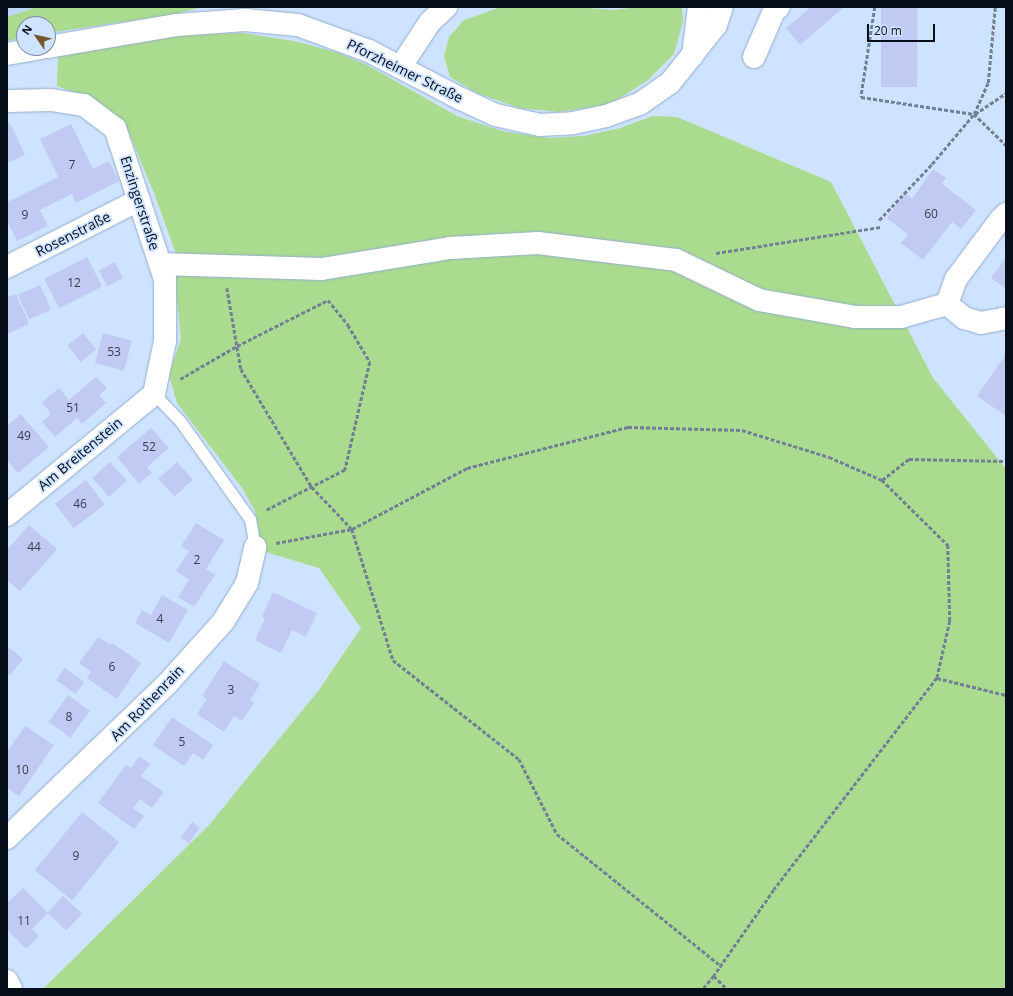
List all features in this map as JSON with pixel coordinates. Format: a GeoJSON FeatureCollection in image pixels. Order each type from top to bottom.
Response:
{"type":"FeatureCollection","features":[{"type":"Feature","properties":{"kind":"street"},"geometry":{"type":"LineString","coordinates":[[400,66],[430,22],[446,7]]}},
{"type":"Feature","properties":{"kind":"street"},"geometry":{"type":"LineString","coordinates":[[693,56],[699,7]]}},
{"type":"Feature","properties":{"kind":"street","name":"Pforzheimer Straße"},"geometry":{"type":"LineString","coordinates":[[56,46],[177,25],[245,20],[298,25],[368,50],[459,98],[496,115],[540,125],[573,123],[606,116],[641,102],[670,83],[693,56],[716,24],[722,7]]}},
{"type":"Feature","properties":{"kind":"street"},"geometry":{"type":"LineString","coordinates":[[754,57],[774,11],[779,7]]}},
{"type":"Feature","properties":{"kind":"street","name":"Enzingerstraße"},"geometry":{"type":"LineString","coordinates":[[7,101],[51,100],[84,105],[115,128],[165,279],[165,341],[154,394]]}},
{"type":"Feature","properties":{"kind":"street","name":"Rosenstraße"},"geometry":{"type":"LineString","coordinates":[[7,267],[139,200]]}},
{"type":"Feature","properties":{"kind":"street"},"geometry":{"type":"LineString","coordinates":[[947,304],[956,279],[1006,214]]}},
{"type":"Feature","properties":{"kind":"street"},"geometry":{"type":"LineString","coordinates":[[160,264],[322,269],[450,248],[538,243],[676,260],[759,300],[855,317],[901,317],[947,304]]}},
{"type":"Feature","properties":{"kind":"street"},"geometry":{"type":"LineString","coordinates":[[947,304],[964,318],[981,323],[1006,318]]}},
{"type":"Feature","properties":{"kind":"street","name":"Am Breitenstein"},"geometry":{"type":"LineString","coordinates":[[7,515],[154,394]]}},
{"type":"Feature","properties":{"kind":"street","name":"Am Rothenrain"},"geometry":{"type":"LineString","coordinates":[[7,838],[167,684],[223,622],[247,583],[255,547]]}},
{"type":"Feature","properties":{"kind":"street"},"geometry":{"type":"LineString","coordinates":[[7,981],[12,989]]}},
{"type":"Feature","properties":{"kind":"lane"},"geometry":{"type":"LineString","coordinates":[[154,394],[180,421],[250,518],[255,547]]}},
{"type":"Feature","properties":{"kind":"path"},"geometry":{"type":"LineString","coordinates":[[324,7],[329,7]]}},
{"type":"Feature","properties":{"kind":"path"},"geometry":{"type":"LineString","coordinates":[[875,7],[861,97],[974,114],[1006,145]]}},
{"type":"Feature","properties":{"kind":"path"},"geometry":{"type":"LineString","coordinates":[[879,220],[932,164],[974,114],[988,83],[995,7]]}},
{"type":"Feature","properties":{"kind":"path"},"geometry":{"type":"LineString","coordinates":[[974,114],[1006,93]]}},
{"type":"Feature","properties":{"kind":"path"},"geometry":{"type":"LineString","coordinates":[[714,254],[882,227]]}},
{"type":"Feature","properties":{"kind":"path"},"geometry":{"type":"LineString","coordinates":[[223,267],[241,368],[312,487],[352,529],[393,660],[519,759],[557,834],[721,966]]}},
{"type":"Feature","properties":{"kind":"path"},"geometry":{"type":"LineString","coordinates":[[154,394],[237,346],[328,300],[348,325],[370,362],[344,470],[250,518]]}},
{"type":"Feature","properties":{"kind":"path"},"geometry":{"type":"LineString","coordinates":[[255,547],[352,529],[467,468],[628,427],[742,430],[829,457],[882,480],[948,545],[950,621],[937,678],[774,890],[714,976],[702,989]]}},
{"type":"Feature","properties":{"kind":"path"},"geometry":{"type":"LineString","coordinates":[[882,480],[909,459],[1006,461]]}},
{"type":"Feature","properties":{"kind":"path"},"geometry":{"type":"LineString","coordinates":[[937,678],[1006,695]]}},
{"type":"Feature","properties":{"kind":"path"},"geometry":{"type":"LineString","coordinates":[[714,976],[727,989]]}},
{"type":"Feature","properties":{"kind":"shaded area"},"geometry":{"type":"Polygon","coordinates":[[[7,7],[37,7],[7,17],[7,7]]]}},
{"type":"Feature","properties":{"kind":"green space"},"geometry":{"type":"Polygon","coordinates":[[[37,7],[203,7],[176,14],[56,32],[56,16],[16,16],[16,39],[7,41],[7,17],[37,7]]]}},
{"type":"Feature","properties":{"kind":"green space"},"geometry":{"type":"Polygon","coordinates":[[[501,7],[575,7],[614,10],[638,7],[682,7],[683,22],[674,54],[647,81],[610,104],[559,112],[519,108],[477,93],[450,77],[444,56],[449,37],[464,20],[501,7]]]}},
{"type":"Feature","properties":{"kind":"green space"},"geometry":{"type":"Polygon","coordinates":[[[243,33],[294,41],[339,53],[367,65],[457,116],[502,131],[549,138],[584,136],[620,128],[653,116],[677,117],[831,182],[933,378],[1006,469],[1006,989],[43,989],[209,825],[319,690],[361,628],[319,568],[262,551],[255,511],[242,488],[177,403],[169,375],[181,339],[175,281],[175,251],[154,193],[124,121],[87,97],[57,86],[58,54],[189,34],[243,33]]]}},
{"type":"Feature","properties":{"kind":"building"},"geometry":{"type":"Polygon","coordinates":[[[811,7],[844,7],[800,45],[786,28],[811,7]]]}},
{"type":"Feature","properties":{"kind":"building"},"geometry":{"type":"Polygon","coordinates":[[[881,7],[917,7],[917,87],[881,87],[881,7]]]}},
{"type":"Feature","properties":{"kind":"building"},"geometry":{"type":"Polygon","coordinates":[[[10,123],[25,155],[7,163],[7,124],[10,123]]]}},
{"type":"Feature","properties":{"kind":"building"},"geometry":{"type":"Polygon","coordinates":[[[71,124],[93,169],[109,161],[119,181],[76,203],[72,194],[40,210],[48,226],[17,241],[7,221],[7,202],[58,177],[40,139],[71,124]]]}},
{"type":"Feature","properties":{"kind":"building"},"geometry":{"type":"Polygon","coordinates":[[[933,169],[946,178],[942,184],[976,210],[961,229],[952,222],[923,260],[901,243],[908,235],[887,218],[905,193],[912,199],[933,169]]]}},
{"type":"Feature","properties":{"kind":"building"},"geometry":{"type":"Polygon","coordinates":[[[87,257],[102,286],[59,308],[44,279],[87,257]]]}},
{"type":"Feature","properties":{"kind":"building"},"geometry":{"type":"Polygon","coordinates":[[[1006,257],[1006,287],[1005,288],[991,278],[1006,257]]]}},
{"type":"Feature","properties":{"kind":"building"},"geometry":{"type":"Polygon","coordinates":[[[115,262],[123,278],[107,286],[99,270],[115,262]]]}},
{"type":"Feature","properties":{"kind":"building"},"geometry":{"type":"Polygon","coordinates":[[[40,285],[51,310],[29,319],[18,295],[40,285]]]}},
{"type":"Feature","properties":{"kind":"building"},"geometry":{"type":"Polygon","coordinates":[[[16,294],[29,324],[7,334],[7,297],[16,294]]]}},
{"type":"Feature","properties":{"kind":"building"},"geometry":{"type":"Polygon","coordinates":[[[83,333],[96,349],[81,362],[67,346],[83,333]]]}},
{"type":"Feature","properties":{"kind":"building"},"geometry":{"type":"Polygon","coordinates":[[[103,333],[132,341],[124,371],[95,363],[103,333]]]}},
{"type":"Feature","properties":{"kind":"building"},"geometry":{"type":"Polygon","coordinates":[[[1006,354],[1006,416],[977,396],[1006,354]]]}},
{"type":"Feature","properties":{"kind":"building"},"geometry":{"type":"Polygon","coordinates":[[[96,377],[107,388],[99,395],[106,403],[82,424],[77,418],[55,437],[42,422],[51,414],[42,402],[59,388],[69,400],[96,377]]]}},
{"type":"Feature","properties":{"kind":"building"},"geometry":{"type":"Polygon","coordinates":[[[21,414],[49,447],[18,473],[7,460],[7,426],[21,414]]]}},
{"type":"Feature","properties":{"kind":"building"},"geometry":{"type":"Polygon","coordinates":[[[151,428],[169,448],[147,467],[152,473],[139,484],[117,457],[151,428]]]}},
{"type":"Feature","properties":{"kind":"building"},"geometry":{"type":"Polygon","coordinates":[[[110,462],[127,481],[109,497],[92,478],[110,462]]]}},
{"type":"Feature","properties":{"kind":"building"},"geometry":{"type":"Polygon","coordinates":[[[177,462],[193,480],[174,497],[158,479],[177,462]]]}},
{"type":"Feature","properties":{"kind":"building"},"geometry":{"type":"Polygon","coordinates":[[[86,480],[105,505],[74,528],[55,503],[86,480]]]}},
{"type":"Feature","properties":{"kind":"building"},"geometry":{"type":"Polygon","coordinates":[[[196,523],[224,540],[206,569],[215,575],[194,607],[178,597],[189,580],[176,571],[189,551],[181,546],[196,523]]]}},
{"type":"Feature","properties":{"kind":"building"},"geometry":{"type":"Polygon","coordinates":[[[29,525],[57,549],[20,591],[7,580],[7,550],[29,525]]]}},
{"type":"Feature","properties":{"kind":"building"},"geometry":{"type":"Polygon","coordinates":[[[273,592],[317,613],[306,637],[292,630],[281,653],[255,640],[265,618],[262,616],[273,592]]]}},
{"type":"Feature","properties":{"kind":"building"},"geometry":{"type":"Polygon","coordinates":[[[162,595],[188,610],[169,643],[135,623],[142,610],[151,615],[162,595]]]}},
{"type":"Feature","properties":{"kind":"building"},"geometry":{"type":"Polygon","coordinates":[[[98,637],[110,645],[112,643],[141,663],[117,699],[87,678],[91,672],[79,663],[98,637]]]}},
{"type":"Feature","properties":{"kind":"building"},"geometry":{"type":"Polygon","coordinates":[[[7,646],[23,659],[10,675],[7,673],[7,646]]]}},
{"type":"Feature","properties":{"kind":"building"},"geometry":{"type":"Polygon","coordinates":[[[224,661],[260,684],[250,700],[254,703],[242,721],[234,716],[224,732],[197,714],[207,699],[202,696],[224,661]]]}},
{"type":"Feature","properties":{"kind":"building"},"geometry":{"type":"Polygon","coordinates":[[[65,668],[84,682],[76,694],[56,680],[65,668]]]}},
{"type":"Feature","properties":{"kind":"building"},"geometry":{"type":"Polygon","coordinates":[[[68,695],[90,711],[70,738],[49,722],[68,695]]]}},
{"type":"Feature","properties":{"kind":"building"},"geometry":{"type":"Polygon","coordinates":[[[172,717],[213,745],[203,760],[193,753],[184,766],[153,745],[172,717]]]}},
{"type":"Feature","properties":{"kind":"building"},"geometry":{"type":"Polygon","coordinates":[[[25,726],[54,745],[19,796],[7,788],[7,752],[25,726]]]}},
{"type":"Feature","properties":{"kind":"building"},"geometry":{"type":"Polygon","coordinates":[[[139,756],[150,764],[141,776],[164,792],[152,808],[140,799],[133,808],[144,816],[134,829],[98,803],[126,765],[131,768],[139,756]]]}},
{"type":"Feature","properties":{"kind":"building"},"geometry":{"type":"Polygon","coordinates":[[[82,812],[119,842],[72,900],[35,870],[82,812]]]}},
{"type":"Feature","properties":{"kind":"building"},"geometry":{"type":"Polygon","coordinates":[[[192,822],[200,828],[189,843],[181,837],[192,822]]]}},
{"type":"Feature","properties":{"kind":"building"},"geometry":{"type":"Polygon","coordinates":[[[23,888],[48,913],[32,929],[39,936],[26,949],[7,929],[7,903],[23,888]]]}},
{"type":"Feature","properties":{"kind":"building"},"geometry":{"type":"Polygon","coordinates":[[[63,896],[82,914],[66,931],[47,913],[63,896]]]}}]}
